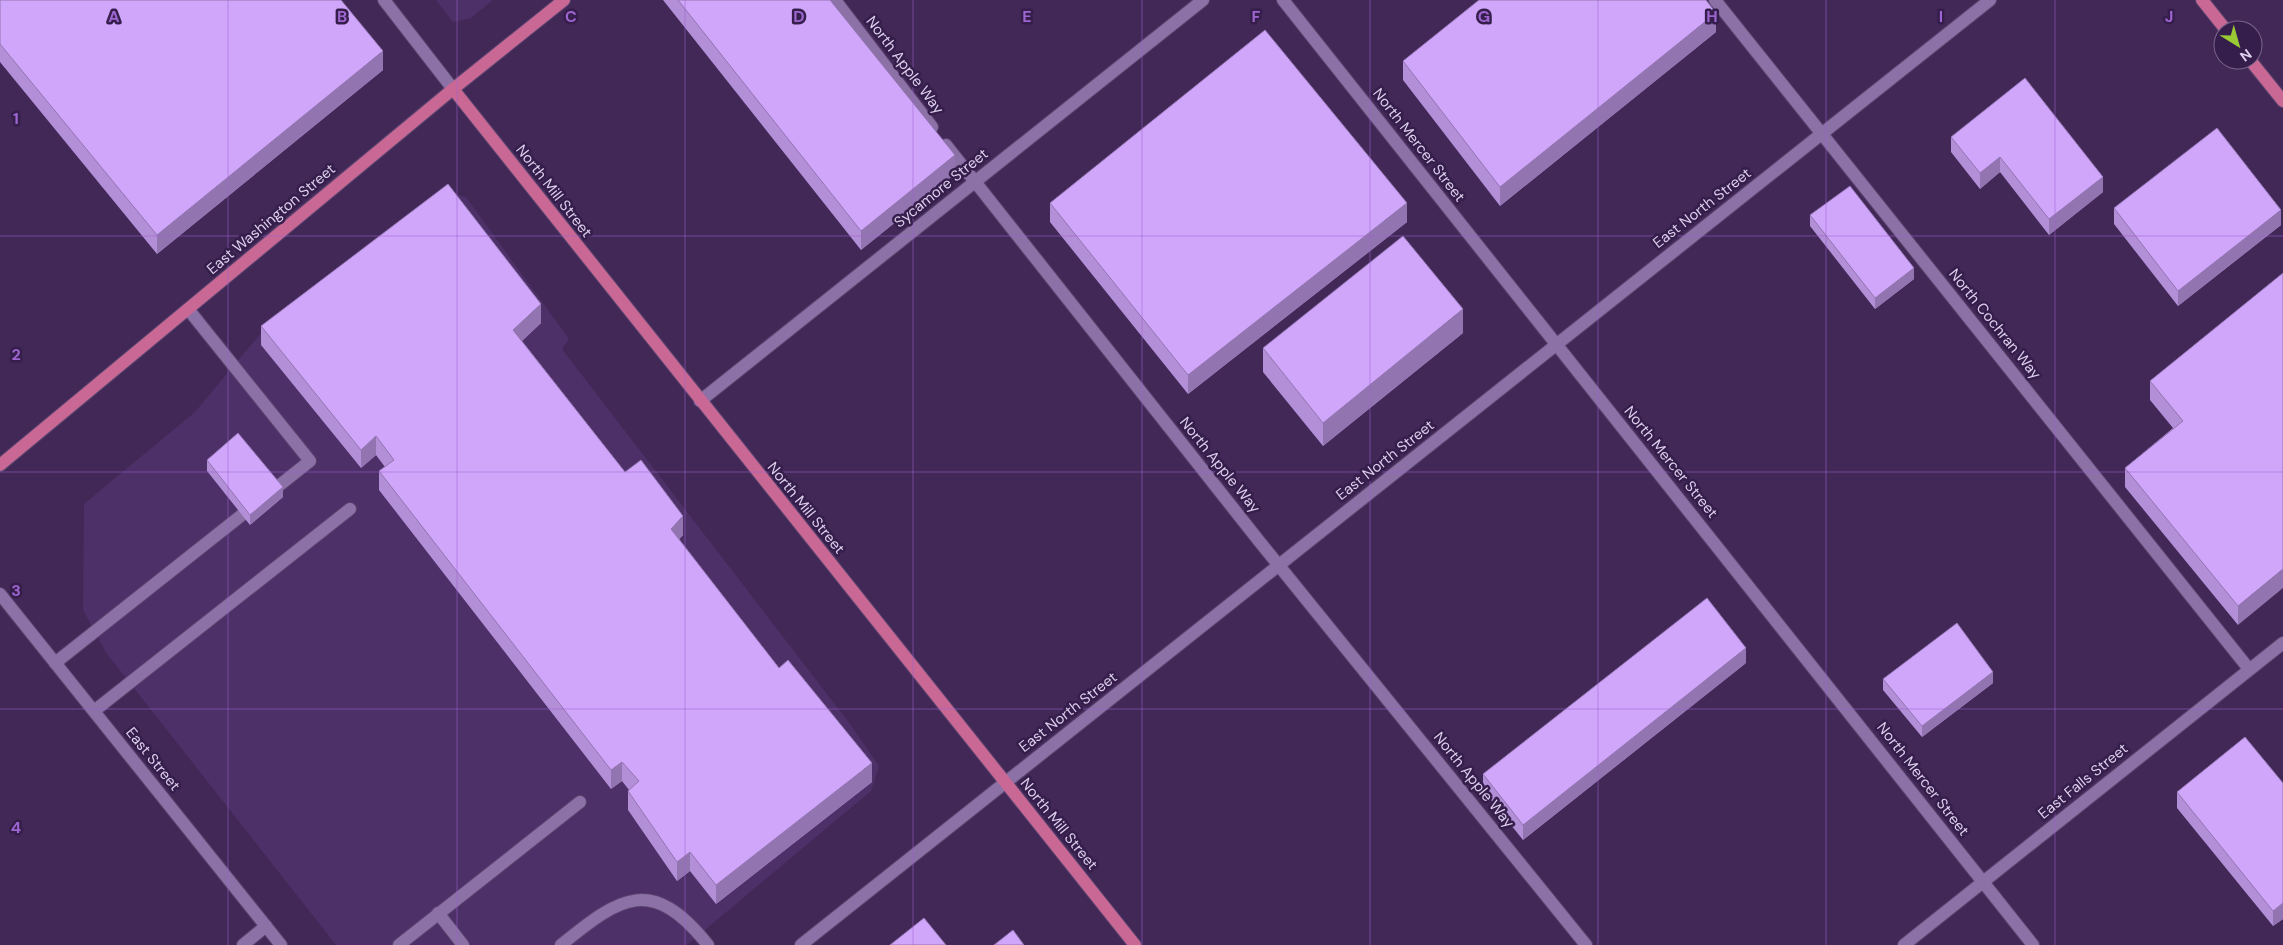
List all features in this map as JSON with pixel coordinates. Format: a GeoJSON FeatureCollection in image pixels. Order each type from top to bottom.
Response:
{"type":"FeatureCollection","features":[{"type":"Feature","properties":{"kind":"main road","name":"East Washington Street"},"geometry":{"type":"LineString","coordinates":[[0,465],[452,89],[564,0]]}},
{"type":"Feature","properties":{"kind":"main road"},"geometry":{"type":"LineString","coordinates":[[2202,0],[2218,20]]}},
{"type":"Feature","properties":{"kind":"main road"},"geometry":{"type":"LineString","coordinates":[[2258,70],[2283,101]]}},
{"type":"Feature","properties":{"kind":"main road","name":"North Mill Street"},"geometry":{"type":"LineString","coordinates":[[452,89],[1135,945]]}},
{"type":"Feature","properties":{"kind":"street"},"geometry":{"type":"LineString","coordinates":[[384,0],[452,89]]}},
{"type":"Feature","properties":{"kind":"street","name":"North Apple Way"},"geometry":{"type":"LineString","coordinates":[[835,0],[974,182],[1279,565],[1586,945]]}},
{"type":"Feature","properties":{"kind":"street","name":"Sycamore Street"},"geometry":{"type":"LineString","coordinates":[[700,401],[1203,0]]}},
{"type":"Feature","properties":{"kind":"street","name":"North Mercer Street"},"geometry":{"type":"LineString","coordinates":[[1283,0],[2034,945]]}},
{"type":"Feature","properties":{"kind":"street","name":"North Cochran Way"},"geometry":{"type":"LineString","coordinates":[[1715,0],[2249,669]]}},
{"type":"Feature","properties":{"kind":"street","name":"East North Street"},"geometry":{"type":"LineString","coordinates":[[801,945],[1990,0]]}},
{"type":"Feature","properties":{"kind":"street"},"geometry":{"type":"LineString","coordinates":[[56,663],[310,461],[188,309]]}},
{"type":"Feature","properties":{"kind":"street"},"geometry":{"type":"LineString","coordinates":[[94,712],[350,510]]}},
{"type":"Feature","properties":{"kind":"street","name":"East Street"},"geometry":{"type":"LineString","coordinates":[[0,594],[281,945]]}},
{"type":"Feature","properties":{"kind":"street","name":"East Falls Street"},"geometry":{"type":"LineString","coordinates":[[1904,945],[2249,669],[2282,645]]}},
{"type":"Feature","properties":{"kind":"street"},"geometry":{"type":"LineString","coordinates":[[399,945],[580,802]]}},
{"type":"Feature","properties":{"kind":"street"},"geometry":{"type":"LineString","coordinates":[[561,945],[604,912],[625,901],[650,899],[672,909],[708,945]]}},
{"type":"Feature","properties":{"kind":"street"},"geometry":{"type":"LineString","coordinates":[[438,913],[463,945]]}},
{"type":"Feature","properties":{"kind":"street"},"geometry":{"type":"LineString","coordinates":[[243,945],[266,926]]}},
{"type":"Feature","properties":{"kind":"shaded area"},"geometry":{"type":"Polygon","coordinates":[[[436,0],[493,0],[471,18],[453,22],[436,0]]]}},
{"type":"Feature","properties":{"kind":"shaded area"},"geometry":{"type":"Polygon","coordinates":[[[443,191],[466,197],[569,339],[562,349],[850,724],[879,766],[871,791],[687,945],[336,945],[107,654],[83,610],[84,504],[195,412],[261,333],[443,191]]]}},
{"type":"Feature","properties":{"kind":"building"},"geometry":{"type":"Polygon","coordinates":[[[0,0],[341,0],[383,51],[157,235],[0,44],[0,0]]]}},
{"type":"Feature","properties":{"kind":"building"},"geometry":{"type":"Polygon","coordinates":[[[678,0],[830,0],[955,155],[861,231],[678,0]]]}},
{"type":"Feature","properties":{"kind":"building"},"geometry":{"type":"Polygon","coordinates":[[[1479,0],[1706,0],[1716,13],[1500,187],[1403,61],[1479,0]]]}},
{"type":"Feature","properties":{"kind":"building"},"geometry":{"type":"Polygon","coordinates":[[[1265,30],[1407,203],[1188,375],[1050,203],[1265,30]]]}},
{"type":"Feature","properties":{"kind":"building"},"geometry":{"type":"Polygon","coordinates":[[[2025,78],[2103,177],[2049,219],[2000,157],[1980,173],[1951,137],[2025,78]]]}},
{"type":"Feature","properties":{"kind":"building"},"geometry":{"type":"Polygon","coordinates":[[[2217,128],[2281,210],[2178,291],[2114,208],[2217,128]]]}},
{"type":"Feature","properties":{"kind":"building"},"geometry":{"type":"Polygon","coordinates":[[[448,184],[541,304],[513,330],[625,472],[641,460],[683,516],[671,529],[779,668],[788,660],[872,763],[716,885],[690,852],[677,862],[628,791],[639,781],[622,762],[611,770],[379,471],[394,460],[376,436],[361,450],[261,326],[448,184]]]}},
{"type":"Feature","properties":{"kind":"building"},"geometry":{"type":"Polygon","coordinates":[[[1850,186],[1914,268],[1875,298],[1810,215],[1850,186]]]}},
{"type":"Feature","properties":{"kind":"building"},"geometry":{"type":"Polygon","coordinates":[[[1403,236],[1463,309],[1323,423],[1263,348],[1403,236]]]}},
{"type":"Feature","properties":{"kind":"building"},"geometry":{"type":"Polygon","coordinates":[[[2283,273],[2283,569],[2238,606],[2125,468],[2183,421],[2150,381],[2283,273]]]}},
{"type":"Feature","properties":{"kind":"building"},"geometry":{"type":"Polygon","coordinates":[[[238,433],[283,487],[250,515],[207,460],[238,433]]]}},
{"type":"Feature","properties":{"kind":"building"},"geometry":{"type":"Polygon","coordinates":[[[1707,598],[1746,648],[1523,825],[1483,774],[1707,598]]]}},
{"type":"Feature","properties":{"kind":"building"},"geometry":{"type":"Polygon","coordinates":[[[1957,623],[1993,672],[1922,726],[1883,679],[1957,623]]]}},
{"type":"Feature","properties":{"kind":"building"},"geometry":{"type":"Polygon","coordinates":[[[2245,737],[2283,783],[2283,903],[2273,911],[2177,792],[2245,737]]]}},
{"type":"Feature","properties":{"kind":"building"},"geometry":{"type":"Polygon","coordinates":[[[924,918],[946,945],[890,945],[924,918]]]}},
{"type":"Feature","properties":{"kind":"building"},"geometry":{"type":"Polygon","coordinates":[[[1013,930],[1024,945],[994,945],[1013,930]]]}}]}
